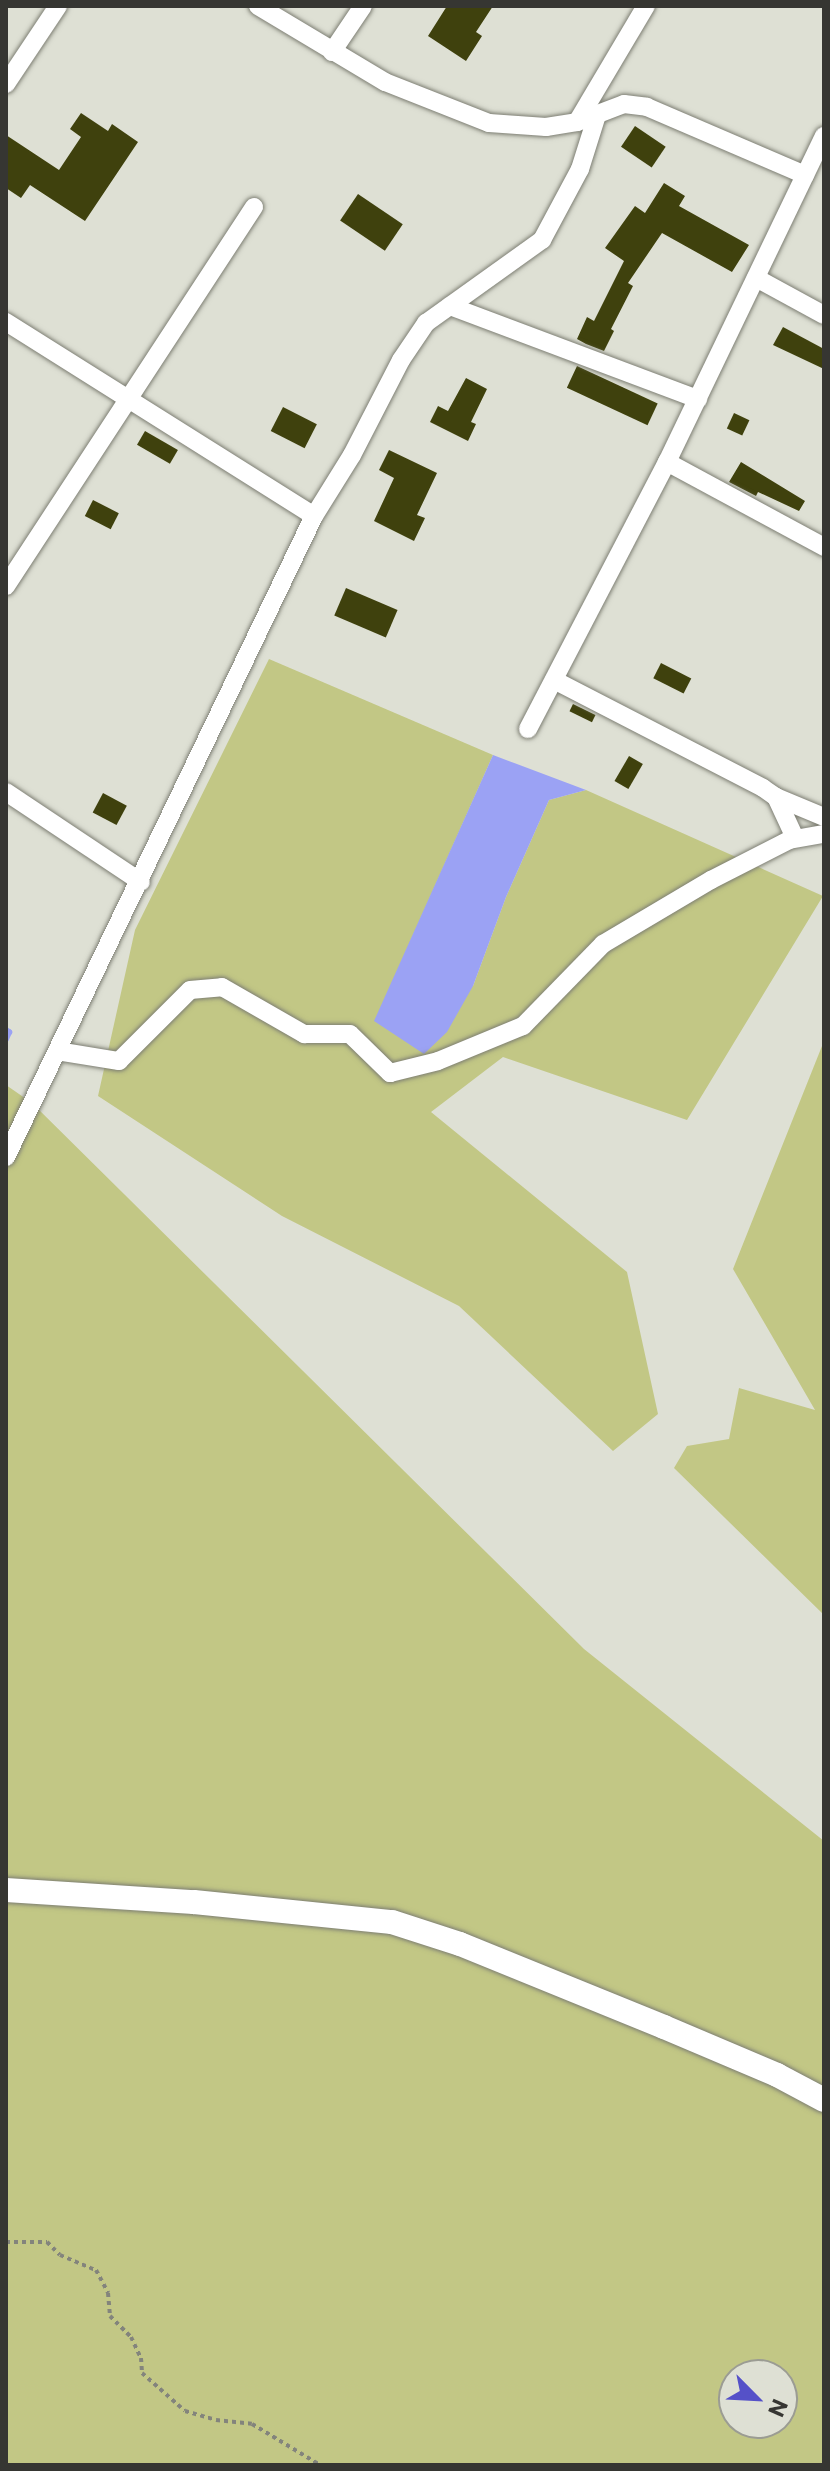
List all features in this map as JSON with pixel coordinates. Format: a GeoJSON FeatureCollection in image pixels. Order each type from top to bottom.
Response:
{"type":"FeatureCollection","features":[{"type":"Feature","properties":{"kind":"main road"},"geometry":{"type":"LineString","coordinates":[[6,1890],[210,1903],[392,1922],[460,1944],[664,2027],[777,2075],[824,2100]]}},
{"type":"Feature","properties":{"kind":"street"},"geometry":{"type":"LineString","coordinates":[[6,84],[58,6]]}},
{"type":"Feature","properties":{"kind":"street"},"geometry":{"type":"LineString","coordinates":[[258,6],[332,52],[399,88],[489,123],[546,127],[577,122],[624,104],[647,107],[805,175]]}},
{"type":"Feature","properties":{"kind":"street"},"geometry":{"type":"LineString","coordinates":[[332,52],[363,6]]}},
{"type":"Feature","properties":{"kind":"street"},"geometry":{"type":"LineString","coordinates":[[577,122],[646,6]]}},
{"type":"Feature","properties":{"kind":"street"},"geometry":{"type":"LineString","coordinates":[[6,1157],[141,882],[314,516],[352,455],[401,360],[426,323],[542,240],[580,169],[597,115]]}},
{"type":"Feature","properties":{"kind":"street"},"geometry":{"type":"LineString","coordinates":[[528,729],[667,462],[824,136]]}},
{"type":"Feature","properties":{"kind":"street"},"geometry":{"type":"LineString","coordinates":[[6,586],[254,207]]}},
{"type":"Feature","properties":{"kind":"street"},"geometry":{"type":"LineString","coordinates":[[756,278],[824,315]]}},
{"type":"Feature","properties":{"kind":"street"},"geometry":{"type":"LineString","coordinates":[[450,306],[698,399]]}},
{"type":"Feature","properties":{"kind":"street"},"geometry":{"type":"LineString","coordinates":[[6,322],[314,516]]}},
{"type":"Feature","properties":{"kind":"street"},"geometry":{"type":"LineString","coordinates":[[667,462],[824,547]]}},
{"type":"Feature","properties":{"kind":"street"},"geometry":{"type":"LineString","coordinates":[[554,680],[776,797],[824,817]]}},
{"type":"Feature","properties":{"kind":"street"},"geometry":{"type":"LineString","coordinates":[[6,792],[141,882]]}},
{"type":"Feature","properties":{"kind":"street"},"geometry":{"type":"LineString","coordinates":[[776,797],[795,838]]}},
{"type":"Feature","properties":{"kind":"street"},"geometry":{"type":"LineString","coordinates":[[57,1051],[119,1061],[190,990],[222,987],[304,1034],[350,1034],[390,1073],[438,1061],[523,1026],[603,944],[711,880],[795,838],[824,834]]}},
{"type":"Feature","properties":{"kind":"path"},"geometry":{"type":"LineString","coordinates":[[6,2242],[47,2242],[60,2255],[96,2270],[108,2293],[110,2316],[131,2337],[141,2358],[142,2373],[185,2411],[252,2424],[320,2465]]}},
{"type":"Feature","properties":{"kind":"green space"},"geometry":{"type":"Polygon","coordinates":[[[269,659],[493,755],[375,1021],[473,986],[506,897],[549,800],[586,790],[823,896],[687,1120],[503,1057],[431,1112],[627,1272],[658,1414],[613,1451],[459,1306],[282,1216],[98,1096],[135,930],[269,659]]]}},
{"type":"Feature","properties":{"kind":"green space"},"geometry":{"type":"Polygon","coordinates":[[[824,1041],[824,1615],[674,1468],[687,1446],[729,1439],[739,1388],[815,1410],[733,1269],[824,1041]]]}},
{"type":"Feature","properties":{"kind":"green space"},"geometry":{"type":"Polygon","coordinates":[[[6,1085],[32,1103],[584,1649],[824,1841],[824,2465],[6,2465],[6,1085]]]}},
{"type":"Feature","properties":{"kind":"water"},"geometry":{"type":"Polygon","coordinates":[[[493,755],[586,790],[549,800],[506,897],[473,986],[447,1032],[424,1054],[374,1021],[493,755]]]}},
{"type":"Feature","properties":{"kind":"building"},"geometry":{"type":"Polygon","coordinates":[[[447,6],[493,6],[476,32],[482,36],[466,61],[428,36],[447,6]]]}},
{"type":"Feature","properties":{"kind":"building"},"geometry":{"type":"Polygon","coordinates":[[[81,113],[108,131],[112,124],[138,142],[85,221],[30,185],[21,198],[6,188],[6,135],[59,170],[81,137],[70,129],[81,113]]]}},
{"type":"Feature","properties":{"kind":"building"},"geometry":{"type":"Polygon","coordinates":[[[635,126],[666,147],[652,167],[621,147],[635,126]]]}},
{"type":"Feature","properties":{"kind":"building"},"geometry":{"type":"Polygon","coordinates":[[[664,183],[685,196],[679,206],[749,245],[732,272],[662,233],[628,283],[633,286],[611,329],[614,331],[604,351],[586,344],[577,339],[587,317],[594,321],[624,261],[605,248],[635,206],[645,213],[664,183]]]}},
{"type":"Feature","properties":{"kind":"building"},"geometry":{"type":"Polygon","coordinates":[[[358,194],[403,224],[385,251],[340,221],[358,194]]]}},
{"type":"Feature","properties":{"kind":"building"},"geometry":{"type":"Polygon","coordinates":[[[783,327],[824,349],[824,369],[773,345],[783,327]]]}},
{"type":"Feature","properties":{"kind":"building"},"geometry":{"type":"Polygon","coordinates":[[[577,366],[658,404],[648,425],[567,388],[577,366]]]}},
{"type":"Feature","properties":{"kind":"building"},"geometry":{"type":"Polygon","coordinates":[[[466,378],[487,389],[471,422],[476,424],[468,441],[430,422],[438,406],[448,411],[466,378]]]}},
{"type":"Feature","properties":{"kind":"building"},"geometry":{"type":"Polygon","coordinates":[[[283,407],[317,424],[305,448],[271,431],[283,407]]]}},
{"type":"Feature","properties":{"kind":"building"},"geometry":{"type":"Polygon","coordinates":[[[734,413],[749,420],[742,436],[727,428],[734,413]]]}},
{"type":"Feature","properties":{"kind":"building"},"geometry":{"type":"Polygon","coordinates":[[[145,431],[178,450],[170,464],[137,445],[145,431]]]}},
{"type":"Feature","properties":{"kind":"building"},"geometry":{"type":"Polygon","coordinates":[[[389,450],[437,473],[417,515],[425,518],[414,541],[374,521],[394,478],[379,470],[389,450]]]}},
{"type":"Feature","properties":{"kind":"building"},"geometry":{"type":"Polygon","coordinates":[[[741,462],[805,501],[799,511],[758,492],[756,496],[729,482],[741,462]]]}},
{"type":"Feature","properties":{"kind":"building"},"geometry":{"type":"Polygon","coordinates":[[[93,500],[119,513],[111,529],[85,516],[93,500]]]}},
{"type":"Feature","properties":{"kind":"building"},"geometry":{"type":"Polygon","coordinates":[[[346,588],[398,610],[386,637],[334,616],[346,588]]]}},
{"type":"Feature","properties":{"kind":"building"},"geometry":{"type":"Polygon","coordinates":[[[661,663],[691,678],[684,694],[653,678],[661,663]]]}},
{"type":"Feature","properties":{"kind":"building"},"geometry":{"type":"Polygon","coordinates":[[[573,704],[595,715],[592,722],[569,711],[573,704]]]}},
{"type":"Feature","properties":{"kind":"building"},"geometry":{"type":"Polygon","coordinates":[[[629,756],[643,764],[628,789],[614,781],[629,756]]]}},
{"type":"Feature","properties":{"kind":"building"},"geometry":{"type":"Polygon","coordinates":[[[103,793],[127,806],[117,825],[93,812],[103,793]]]}},
{"type":"Feature","properties":{"kind":"waterway"},"geometry":{"type":"LineString","coordinates":[[6,1030],[9,1032],[6,1039]]}}]}
